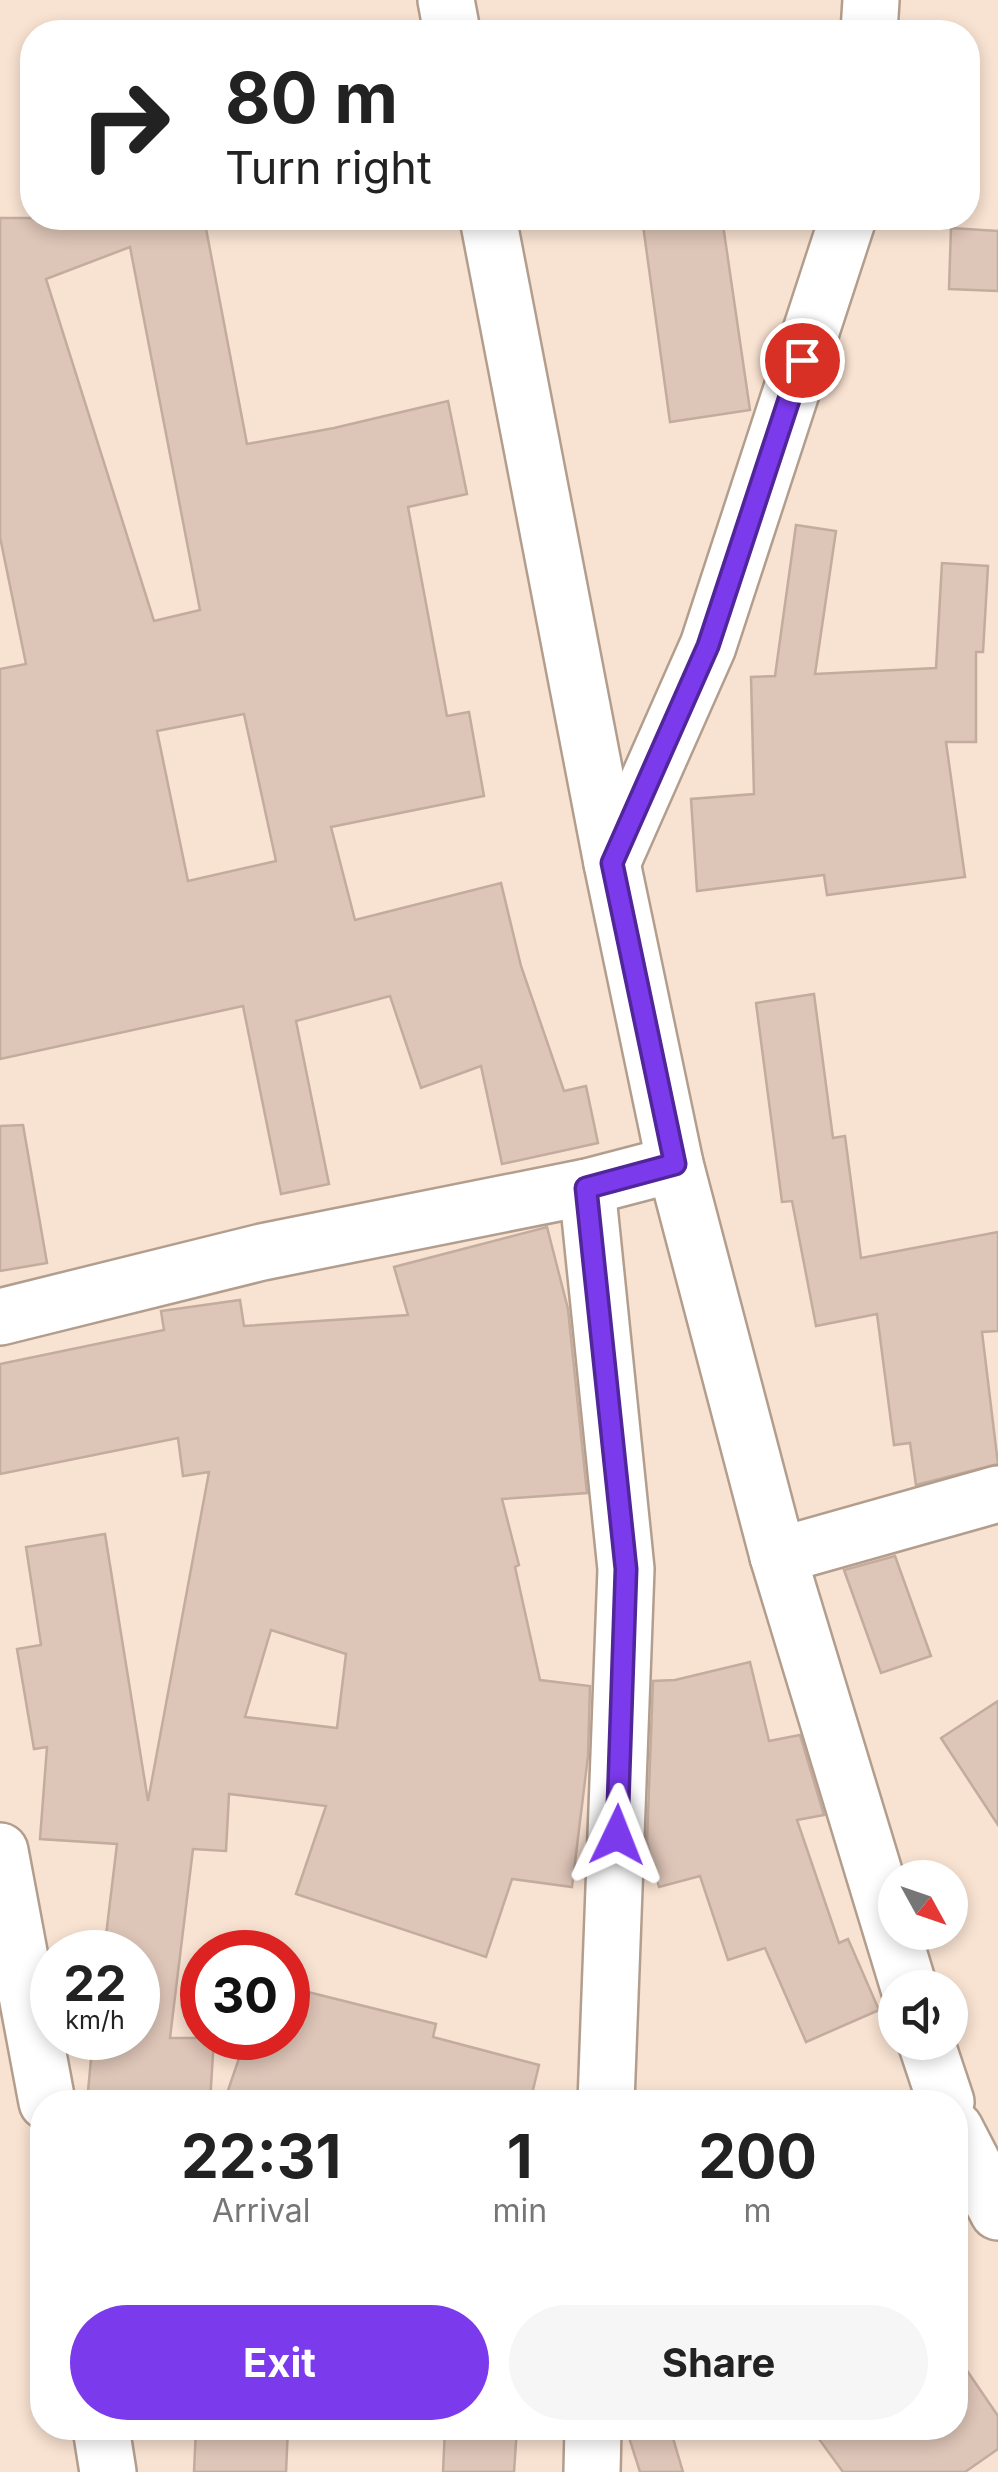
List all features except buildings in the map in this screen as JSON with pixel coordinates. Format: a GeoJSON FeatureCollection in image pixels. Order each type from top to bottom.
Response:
{"type":"FeatureCollection","features":[{"type":"Feature","properties":{"kind":"street"},"geometry":{"type":"LineString","coordinates":[[490,230],[612,863],[675,1164],[778,1556],[904,1970]]}},
{"type":"Feature","properties":{"kind":"street"},"geometry":{"type":"LineString","coordinates":[[612,863],[708,646],[844,230]]}},
{"type":"Feature","properties":{"kind":"street"},"geometry":{"type":"LineString","coordinates":[[0,1317],[262,1252],[586,1188],[675,1164]]}},
{"type":"Feature","properties":{"kind":"street"},"geometry":{"type":"LineString","coordinates":[[586,1188],[626,1569],[606,2090]]}},
{"type":"Feature","properties":{"kind":"street"},"geometry":{"type":"LineString","coordinates":[[778,1556],[998,1494]]}},
{"type":"Feature","properties":{"kind":"street"},"geometry":{"type":"LineString","coordinates":[[0,1851],[45,2090]]}},
{"type":"Feature","properties":{"kind":"street"},"geometry":{"type":"LineString","coordinates":[[932,2060],[942,2090]]}},
{"type":"Feature","properties":{"kind":"street"},"geometry":{"type":"LineString","coordinates":[[968,2154],[998,2212]]}},
{"type":"Feature","properties":{"kind":"street"},"geometry":{"type":"LineString","coordinates":[[103,2440],[108,2472]]}},
{"type":"Feature","properties":{"kind":"street"},"geometry":{"type":"LineString","coordinates":[[592,2472],[593,2440]]}},
{"type":"Feature","properties":{"kind":"route"},"geometry":{"type":"LineString","coordinates":[[617,1835],[626,1569],[586,1188],[675,1164],[612,863],[708,646],[802,360]]}}]}
